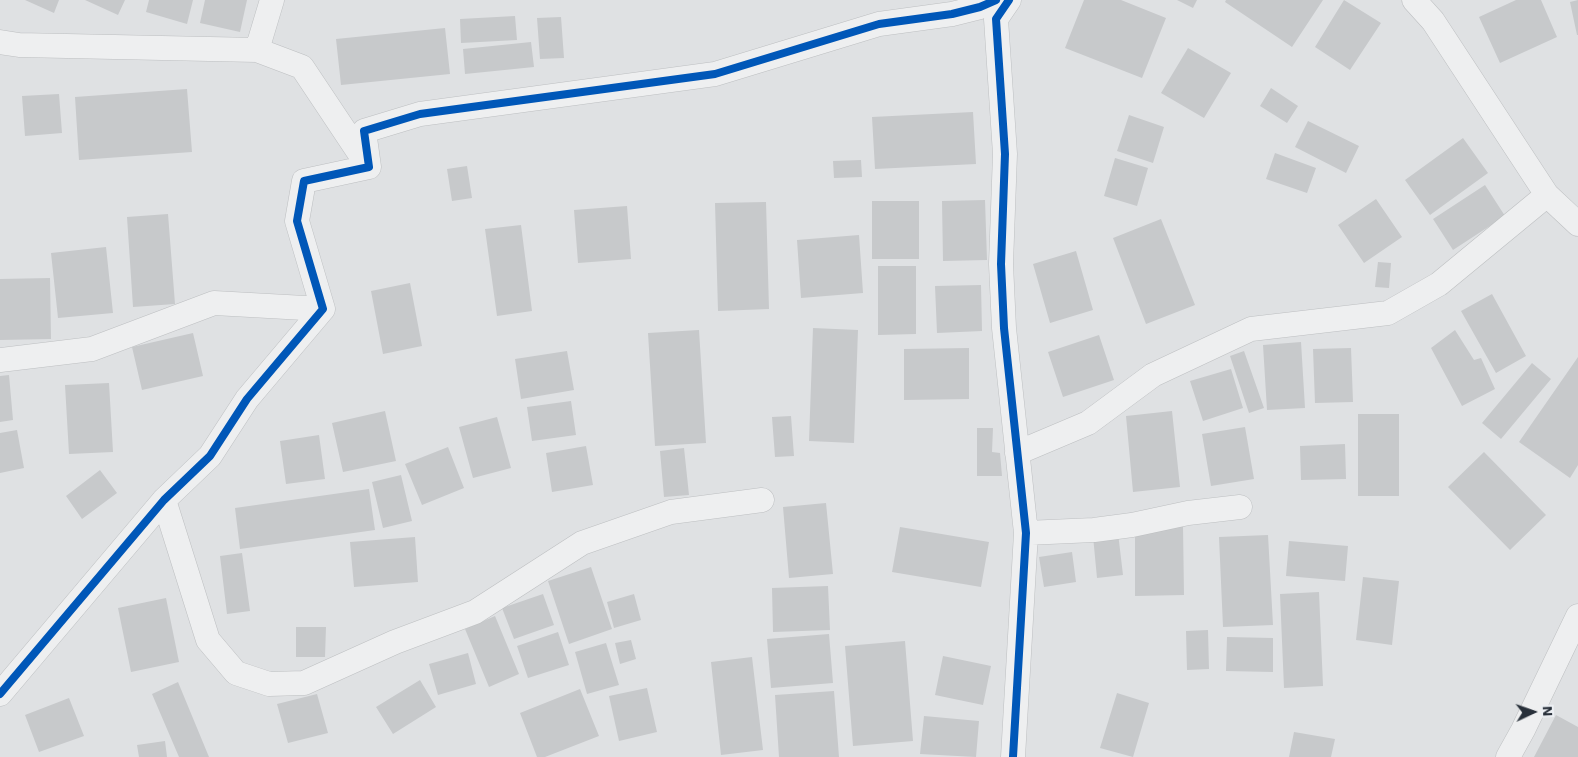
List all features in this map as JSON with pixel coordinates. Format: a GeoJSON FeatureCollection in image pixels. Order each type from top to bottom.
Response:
{"type":"FeatureCollection","features":[{"type":"Feature","properties":{"kind":"street"},"geometry":{"type":"LineString","coordinates":[[257,50],[272,0]]}},
{"type":"Feature","properties":{"kind":"street"},"geometry":{"type":"LineString","coordinates":[[1414,0],[1433,21],[1547,195],[1578,224]]}},
{"type":"Feature","properties":{"kind":"street"},"geometry":{"type":"LineString","coordinates":[[368,167],[364,131],[420,114],[715,74],[879,24],[996,6],[1005,154],[1001,264],[1004,328],[1026,533],[1013,757]]}},
{"type":"Feature","properties":{"kind":"street"},"geometry":{"type":"LineString","coordinates":[[0,42],[19,45],[257,50],[302,67],[368,167]]}},
{"type":"Feature","properties":{"kind":"street"},"geometry":{"type":"LineString","coordinates":[[323,309],[297,221],[304,181],[368,167]]}},
{"type":"Feature","properties":{"kind":"street"},"geometry":{"type":"LineString","coordinates":[[1017,453],[1088,423],[1153,374],[1251,329],[1388,313],[1439,284],[1547,195]]}},
{"type":"Feature","properties":{"kind":"street"},"geometry":{"type":"LineString","coordinates":[[0,360],[92,349],[214,303],[323,309]]}},
{"type":"Feature","properties":{"kind":"street"},"geometry":{"type":"LineString","coordinates":[[0,694],[164,500],[210,456],[247,399],[323,309]]}},
{"type":"Feature","properties":{"kind":"street"},"geometry":{"type":"LineString","coordinates":[[164,500],[208,640],[236,672],[269,684],[304,683],[395,642],[475,612],[582,542],[671,512],[762,500]]}},
{"type":"Feature","properties":{"kind":"street"},"geometry":{"type":"LineString","coordinates":[[1026,533],[1094,530],[1188,513],[1240,507]]}},
{"type":"Feature","properties":{"kind":"street"},"geometry":{"type":"LineString","coordinates":[[1508,757],[1578,616]]}},
{"type":"Feature","properties":{"kind":"building"},"geometry":{"type":"Polygon","coordinates":[[[25,0],[59,0],[54,13],[25,0]]]}},
{"type":"Feature","properties":{"kind":"building"},"geometry":{"type":"Polygon","coordinates":[[[85,0],[125,0],[118,15],[85,0]]]}},
{"type":"Feature","properties":{"kind":"building"},"geometry":{"type":"Polygon","coordinates":[[[149,0],[193,0],[187,24],[146,12],[149,0]]]}},
{"type":"Feature","properties":{"kind":"building"},"geometry":{"type":"Polygon","coordinates":[[[205,0],[247,0],[240,32],[200,23],[205,0]]]}},
{"type":"Feature","properties":{"kind":"building"},"geometry":{"type":"Polygon","coordinates":[[[1084,0],[1121,0],[1166,18],[1142,78],[1065,48],[1084,0]]]}},
{"type":"Feature","properties":{"kind":"building"},"geometry":{"type":"Polygon","coordinates":[[[1177,0],[1197,0],[1193,8],[1177,0]]]}},
{"type":"Feature","properties":{"kind":"building"},"geometry":{"type":"Polygon","coordinates":[[[1226,0],[1323,0],[1292,47],[1225,2],[1226,0]]]}},
{"type":"Feature","properties":{"kind":"building"},"geometry":{"type":"Polygon","coordinates":[[[1344,0],[1381,23],[1350,70],[1315,47],[1344,0]]]}},
{"type":"Feature","properties":{"kind":"building"},"geometry":{"type":"Polygon","coordinates":[[[1516,0],[1541,0],[1557,37],[1500,63],[1479,17],[1516,0]]]}},
{"type":"Feature","properties":{"kind":"building"},"geometry":{"type":"Polygon","coordinates":[[[1578,0],[1578,35],[1577,35],[1570,2],[1578,0]]]}},
{"type":"Feature","properties":{"kind":"building"},"geometry":{"type":"Polygon","coordinates":[[[515,16],[517,40],[461,43],[460,19],[515,16]]]}},
{"type":"Feature","properties":{"kind":"building"},"geometry":{"type":"Polygon","coordinates":[[[561,17],[564,58],[540,59],[537,18],[561,17]]]}},
{"type":"Feature","properties":{"kind":"building"},"geometry":{"type":"Polygon","coordinates":[[[445,28],[450,74],[341,85],[336,39],[445,28]]]}},
{"type":"Feature","properties":{"kind":"building"},"geometry":{"type":"Polygon","coordinates":[[[531,42],[534,67],[465,74],[463,49],[531,42]]]}},
{"type":"Feature","properties":{"kind":"building"},"geometry":{"type":"Polygon","coordinates":[[[1188,48],[1231,73],[1204,118],[1161,93],[1188,48]]]}},
{"type":"Feature","properties":{"kind":"building"},"geometry":{"type":"Polygon","coordinates":[[[1271,88],[1298,106],[1287,123],[1260,106],[1271,88]]]}},
{"type":"Feature","properties":{"kind":"building"},"geometry":{"type":"Polygon","coordinates":[[[187,89],[192,152],[79,160],[75,97],[187,89]]]}},
{"type":"Feature","properties":{"kind":"building"},"geometry":{"type":"Polygon","coordinates":[[[59,94],[62,133],[25,136],[22,96],[59,94]]]}},
{"type":"Feature","properties":{"kind":"building"},"geometry":{"type":"Polygon","coordinates":[[[973,112],[976,164],[875,169],[872,117],[973,112]]]}},
{"type":"Feature","properties":{"kind":"building"},"geometry":{"type":"Polygon","coordinates":[[[1129,115],[1164,127],[1153,163],[1117,151],[1129,115]]]}},
{"type":"Feature","properties":{"kind":"building"},"geometry":{"type":"Polygon","coordinates":[[[1308,121],[1359,146],[1346,173],[1295,147],[1308,121]]]}},
{"type":"Feature","properties":{"kind":"building"},"geometry":{"type":"Polygon","coordinates":[[[1463,138],[1488,173],[1430,215],[1405,180],[1463,138]]]}},
{"type":"Feature","properties":{"kind":"building"},"geometry":{"type":"Polygon","coordinates":[[[1275,153],[1316,168],[1307,193],[1266,179],[1275,153]]]}},
{"type":"Feature","properties":{"kind":"building"},"geometry":{"type":"Polygon","coordinates":[[[1115,158],[1148,168],[1137,206],[1104,196],[1115,158]]]}},
{"type":"Feature","properties":{"kind":"building"},"geometry":{"type":"Polygon","coordinates":[[[861,160],[862,177],[834,178],[833,161],[861,160]]]}},
{"type":"Feature","properties":{"kind":"building"},"geometry":{"type":"Polygon","coordinates":[[[467,166],[472,198],[452,201],[447,169],[467,166]]]}},
{"type":"Feature","properties":{"kind":"building"},"geometry":{"type":"Polygon","coordinates":[[[1485,185],[1505,216],[1453,250],[1433,219],[1485,185]]]}},
{"type":"Feature","properties":{"kind":"building"},"geometry":{"type":"Polygon","coordinates":[[[1376,199],[1402,237],[1364,263],[1338,225],[1376,199]]]}},
{"type":"Feature","properties":{"kind":"building"},"geometry":{"type":"Polygon","coordinates":[[[985,200],[987,260],[943,261],[942,201],[985,200]]]}},
{"type":"Feature","properties":{"kind":"building"},"geometry":{"type":"Polygon","coordinates":[[[872,201],[919,201],[919,259],[872,259],[872,201]]]}},
{"type":"Feature","properties":{"kind":"building"},"geometry":{"type":"Polygon","coordinates":[[[766,202],[769,309],[718,311],[715,203],[766,202]]]}},
{"type":"Feature","properties":{"kind":"building"},"geometry":{"type":"Polygon","coordinates":[[[627,206],[631,259],[578,263],[574,210],[627,206]]]}},
{"type":"Feature","properties":{"kind":"building"},"geometry":{"type":"Polygon","coordinates":[[[168,214],[175,304],[133,307],[127,217],[168,214]]]}},
{"type":"Feature","properties":{"kind":"building"},"geometry":{"type":"Polygon","coordinates":[[[1161,219],[1195,305],[1146,324],[1113,238],[1161,219]]]}},
{"type":"Feature","properties":{"kind":"building"},"geometry":{"type":"Polygon","coordinates":[[[521,225],[532,311],[497,316],[485,229],[521,225]]]}},
{"type":"Feature","properties":{"kind":"building"},"geometry":{"type":"Polygon","coordinates":[[[859,235],[863,293],[801,298],[797,240],[859,235]]]}},
{"type":"Feature","properties":{"kind":"building"},"geometry":{"type":"Polygon","coordinates":[[[106,247],[113,313],[58,318],[51,253],[106,247]]]}},
{"type":"Feature","properties":{"kind":"building"},"geometry":{"type":"Polygon","coordinates":[[[1076,251],[1093,310],[1050,323],[1033,264],[1076,251]]]}},
{"type":"Feature","properties":{"kind":"building"},"geometry":{"type":"Polygon","coordinates":[[[1378,262],[1391,263],[1389,288],[1375,287],[1378,262]]]}},
{"type":"Feature","properties":{"kind":"building"},"geometry":{"type":"Polygon","coordinates":[[[878,266],[916,266],[916,334],[878,335],[878,266]]]}},
{"type":"Feature","properties":{"kind":"building"},"geometry":{"type":"Polygon","coordinates":[[[50,278],[51,339],[0,340],[0,279],[50,278]]]}},
{"type":"Feature","properties":{"kind":"building"},"geometry":{"type":"Polygon","coordinates":[[[410,283],[422,346],[383,354],[371,291],[410,283]]]}},
{"type":"Feature","properties":{"kind":"building"},"geometry":{"type":"Polygon","coordinates":[[[981,285],[982,331],[937,333],[935,286],[981,285]]]}},
{"type":"Feature","properties":{"kind":"building"},"geometry":{"type":"Polygon","coordinates":[[[1492,294],[1526,356],[1496,373],[1461,311],[1492,294]]]}},
{"type":"Feature","properties":{"kind":"building"},"geometry":{"type":"Polygon","coordinates":[[[813,328],[858,330],[854,443],[809,441],[813,328]]]}},
{"type":"Feature","properties":{"kind":"building"},"geometry":{"type":"Polygon","coordinates":[[[699,330],[706,443],[655,446],[648,333],[699,330]]]}},
{"type":"Feature","properties":{"kind":"building"},"geometry":{"type":"Polygon","coordinates":[[[1455,330],[1474,360],[1481,358],[1495,389],[1462,406],[1431,348],[1455,330]]]}},
{"type":"Feature","properties":{"kind":"building"},"geometry":{"type":"Polygon","coordinates":[[[193,333],[203,376],[142,390],[132,347],[193,333]]]}},
{"type":"Feature","properties":{"kind":"building"},"geometry":{"type":"Polygon","coordinates":[[[1099,335],[1114,380],[1063,397],[1048,352],[1099,335]]]}},
{"type":"Feature","properties":{"kind":"building"},"geometry":{"type":"Polygon","coordinates":[[[1301,342],[1305,408],[1267,410],[1263,345],[1301,342]]]}},
{"type":"Feature","properties":{"kind":"building"},"geometry":{"type":"Polygon","coordinates":[[[969,348],[969,399],[904,400],[904,349],[969,348]]]}},
{"type":"Feature","properties":{"kind":"building"},"geometry":{"type":"Polygon","coordinates":[[[1351,348],[1353,402],[1315,403],[1313,349],[1351,348]]]}},
{"type":"Feature","properties":{"kind":"building"},"geometry":{"type":"Polygon","coordinates":[[[567,351],[574,390],[521,399],[515,359],[567,351]]]}},
{"type":"Feature","properties":{"kind":"building"},"geometry":{"type":"Polygon","coordinates":[[[1244,351],[1264,408],[1249,413],[1230,356],[1244,351]]]}},
{"type":"Feature","properties":{"kind":"building"},"geometry":{"type":"Polygon","coordinates":[[[1578,357],[1578,465],[1570,478],[1519,442],[1578,357]]]}},
{"type":"Feature","properties":{"kind":"building"},"geometry":{"type":"Polygon","coordinates":[[[1532,363],[1551,379],[1501,439],[1482,423],[1532,363]]]}},
{"type":"Feature","properties":{"kind":"building"},"geometry":{"type":"Polygon","coordinates":[[[1231,369],[1243,408],[1203,421],[1190,381],[1231,369]]]}},
{"type":"Feature","properties":{"kind":"building"},"geometry":{"type":"Polygon","coordinates":[[[9,375],[13,420],[0,422],[0,376],[9,375]]]}},
{"type":"Feature","properties":{"kind":"building"},"geometry":{"type":"Polygon","coordinates":[[[109,383],[113,452],[69,454],[65,385],[109,383]]]}},
{"type":"Feature","properties":{"kind":"building"},"geometry":{"type":"Polygon","coordinates":[[[571,401],[576,435],[532,441],[527,407],[571,401]]]}},
{"type":"Feature","properties":{"kind":"building"},"geometry":{"type":"Polygon","coordinates":[[[385,411],[396,461],[343,472],[332,423],[385,411]]]}},
{"type":"Feature","properties":{"kind":"building"},"geometry":{"type":"Polygon","coordinates":[[[1172,411],[1180,487],[1133,492],[1126,416],[1172,411]]]}},
{"type":"Feature","properties":{"kind":"building"},"geometry":{"type":"Polygon","coordinates":[[[1358,414],[1399,414],[1399,496],[1358,496],[1358,414]]]}},
{"type":"Feature","properties":{"kind":"building"},"geometry":{"type":"Polygon","coordinates":[[[791,416],[794,456],[775,457],[772,417],[791,416]]]}},
{"type":"Feature","properties":{"kind":"building"},"geometry":{"type":"Polygon","coordinates":[[[497,417],[511,468],[473,478],[459,427],[497,417]]]}},
{"type":"Feature","properties":{"kind":"building"},"geometry":{"type":"Polygon","coordinates":[[[1245,427],[1254,479],[1211,486],[1202,434],[1245,427]]]}},
{"type":"Feature","properties":{"kind":"building"},"geometry":{"type":"Polygon","coordinates":[[[977,428],[993,428],[992,452],[1000,453],[1002,476],[977,476],[977,428]]]}},
{"type":"Feature","properties":{"kind":"building"},"geometry":{"type":"Polygon","coordinates":[[[17,430],[24,468],[0,473],[0,433],[17,430]]]}},
{"type":"Feature","properties":{"kind":"building"},"geometry":{"type":"Polygon","coordinates":[[[319,435],[325,479],[286,484],[280,441],[319,435]]]}},
{"type":"Feature","properties":{"kind":"building"},"geometry":{"type":"Polygon","coordinates":[[[1345,444],[1346,479],[1301,480],[1300,446],[1345,444]]]}},
{"type":"Feature","properties":{"kind":"building"},"geometry":{"type":"Polygon","coordinates":[[[586,446],[593,485],[552,492],[546,453],[586,446]]]}},
{"type":"Feature","properties":{"kind":"building"},"geometry":{"type":"Polygon","coordinates":[[[448,447],[464,488],[422,505],[405,464],[448,447]]]}},
{"type":"Feature","properties":{"kind":"building"},"geometry":{"type":"Polygon","coordinates":[[[684,448],[689,495],[664,497],[660,451],[684,448]]]}},
{"type":"Feature","properties":{"kind":"building"},"geometry":{"type":"Polygon","coordinates":[[[1484,452],[1546,515],[1510,550],[1448,487],[1484,452]]]}},
{"type":"Feature","properties":{"kind":"building"},"geometry":{"type":"Polygon","coordinates":[[[100,470],[117,493],[82,519],[66,496],[100,470]]]}},
{"type":"Feature","properties":{"kind":"building"},"geometry":{"type":"Polygon","coordinates":[[[401,475],[412,521],[383,528],[372,482],[401,475]]]}},
{"type":"Feature","properties":{"kind":"building"},"geometry":{"type":"Polygon","coordinates":[[[369,489],[375,530],[240,549],[235,508],[369,489]]]}},
{"type":"Feature","properties":{"kind":"building"},"geometry":{"type":"Polygon","coordinates":[[[826,503],[833,574],[789,578],[783,507],[826,503]]]}},
{"type":"Feature","properties":{"kind":"building"},"geometry":{"type":"Polygon","coordinates":[[[1183,526],[1184,595],[1135,596],[1135,527],[1183,526]]]}},
{"type":"Feature","properties":{"kind":"building"},"geometry":{"type":"Polygon","coordinates":[[[900,527],[989,542],[981,587],[892,572],[900,527]]]}},
{"type":"Feature","properties":{"kind":"building"},"geometry":{"type":"Polygon","coordinates":[[[1118,533],[1123,575],[1097,578],[1093,536],[1118,533]]]}},
{"type":"Feature","properties":{"kind":"building"},"geometry":{"type":"Polygon","coordinates":[[[1268,535],[1273,625],[1223,627],[1219,537],[1268,535]]]}},
{"type":"Feature","properties":{"kind":"building"},"geometry":{"type":"Polygon","coordinates":[[[415,537],[418,582],[354,587],[350,542],[415,537]]]}},
{"type":"Feature","properties":{"kind":"building"},"geometry":{"type":"Polygon","coordinates":[[[1289,541],[1348,546],[1345,581],[1286,576],[1289,541]]]}},
{"type":"Feature","properties":{"kind":"building"},"geometry":{"type":"Polygon","coordinates":[[[1072,552],[1076,582],[1044,587],[1039,557],[1072,552]]]}},
{"type":"Feature","properties":{"kind":"building"},"geometry":{"type":"Polygon","coordinates":[[[242,553],[250,611],[227,614],[220,556],[242,553]]]}},
{"type":"Feature","properties":{"kind":"building"},"geometry":{"type":"Polygon","coordinates":[[[591,567],[612,629],[569,644],[548,581],[591,567]]]}},
{"type":"Feature","properties":{"kind":"building"},"geometry":{"type":"Polygon","coordinates":[[[1363,577],[1399,581],[1392,645],[1356,640],[1363,577]]]}},
{"type":"Feature","properties":{"kind":"building"},"geometry":{"type":"Polygon","coordinates":[[[828,586],[830,630],[773,632],[772,588],[828,586]]]}},
{"type":"Feature","properties":{"kind":"building"},"geometry":{"type":"Polygon","coordinates":[[[1319,592],[1323,686],[1284,688],[1280,594],[1319,592]]]}},
{"type":"Feature","properties":{"kind":"building"},"geometry":{"type":"Polygon","coordinates":[[[543,594],[554,625],[514,639],[502,608],[543,594]]]}},
{"type":"Feature","properties":{"kind":"building"},"geometry":{"type":"Polygon","coordinates":[[[634,594],[641,620],[614,628],[607,602],[634,594]]]}},
{"type":"Feature","properties":{"kind":"building"},"geometry":{"type":"Polygon","coordinates":[[[166,598],[179,662],[131,672],[118,608],[166,598]]]}},
{"type":"Feature","properties":{"kind":"building"},"geometry":{"type":"Polygon","coordinates":[[[495,616],[519,674],[489,687],[465,629],[495,616]]]}},
{"type":"Feature","properties":{"kind":"building"},"geometry":{"type":"Polygon","coordinates":[[[296,627],[326,627],[325,657],[296,657],[296,627]]]}},
{"type":"Feature","properties":{"kind":"building"},"geometry":{"type":"Polygon","coordinates":[[[1208,630],[1209,669],[1187,670],[1186,631],[1208,630]]]}},
{"type":"Feature","properties":{"kind":"building"},"geometry":{"type":"Polygon","coordinates":[[[558,632],[569,665],[528,678],[517,646],[558,632]]]}},
{"type":"Feature","properties":{"kind":"building"},"geometry":{"type":"Polygon","coordinates":[[[829,634],[833,683],[771,688],[767,639],[829,634]]]}},
{"type":"Feature","properties":{"kind":"building"},"geometry":{"type":"Polygon","coordinates":[[[1227,637],[1273,638],[1273,672],[1226,671],[1227,637]]]}},
{"type":"Feature","properties":{"kind":"building"},"geometry":{"type":"Polygon","coordinates":[[[631,640],[636,659],[620,664],[615,643],[631,640]]]}},
{"type":"Feature","properties":{"kind":"building"},"geometry":{"type":"Polygon","coordinates":[[[905,641],[913,741],[853,746],[845,646],[905,641]]]}},
{"type":"Feature","properties":{"kind":"building"},"geometry":{"type":"Polygon","coordinates":[[[606,643],[619,685],[587,694],[575,652],[606,643]]]}},
{"type":"Feature","properties":{"kind":"building"},"geometry":{"type":"Polygon","coordinates":[[[468,653],[476,684],[438,695],[429,664],[468,653]]]}},
{"type":"Feature","properties":{"kind":"building"},"geometry":{"type":"Polygon","coordinates":[[[943,656],[991,666],[983,705],[935,695],[943,656]]]}},
{"type":"Feature","properties":{"kind":"building"},"geometry":{"type":"Polygon","coordinates":[[[752,657],[763,750],[721,755],[711,662],[752,657]]]}},
{"type":"Feature","properties":{"kind":"building"},"geometry":{"type":"Polygon","coordinates":[[[420,680],[436,707],[393,734],[376,707],[420,680]]]}},
{"type":"Feature","properties":{"kind":"building"},"geometry":{"type":"Polygon","coordinates":[[[178,682],[209,757],[179,757],[152,694],[178,682]]]}},
{"type":"Feature","properties":{"kind":"building"},"geometry":{"type":"Polygon","coordinates":[[[647,688],[657,732],[619,741],[609,696],[647,688]]]}},
{"type":"Feature","properties":{"kind":"building"},"geometry":{"type":"Polygon","coordinates":[[[580,689],[599,736],[545,757],[537,757],[520,713],[580,689]]]}},
{"type":"Feature","properties":{"kind":"building"},"geometry":{"type":"Polygon","coordinates":[[[834,691],[839,757],[779,757],[775,695],[834,691]]]}},
{"type":"Feature","properties":{"kind":"building"},"geometry":{"type":"Polygon","coordinates":[[[1117,693],[1149,703],[1133,757],[1100,748],[1117,693]]]}},
{"type":"Feature","properties":{"kind":"building"},"geometry":{"type":"Polygon","coordinates":[[[317,694],[328,733],[288,743],[277,704],[317,694]]]}},
{"type":"Feature","properties":{"kind":"building"},"geometry":{"type":"Polygon","coordinates":[[[69,698],[84,736],[39,752],[25,715],[69,698]]]}},
{"type":"Feature","properties":{"kind":"building"},"geometry":{"type":"Polygon","coordinates":[[[1556,715],[1578,727],[1578,757],[1534,757],[1556,715]]]}},
{"type":"Feature","properties":{"kind":"building"},"geometry":{"type":"Polygon","coordinates":[[[924,716],[979,721],[976,757],[920,754],[924,716]]]}},
{"type":"Feature","properties":{"kind":"building"},"geometry":{"type":"Polygon","coordinates":[[[1294,732],[1335,739],[1331,757],[1289,757],[1294,732]]]}},
{"type":"Feature","properties":{"kind":"building"},"geometry":{"type":"Polygon","coordinates":[[[165,741],[167,757],[139,757],[137,745],[165,741]]]}},
{"type":"Feature","properties":{"kind":"cycle path"},"geometry":{"type":"LineString","coordinates":[[0,694],[164,500],[210,456],[247,399],[323,309],[297,221],[304,181],[369,167],[364,131],[420,114],[715,74],[879,24],[952,14],[980,7],[996,0]]}},
{"type":"Feature","properties":{"kind":"cycle path"},"geometry":{"type":"LineString","coordinates":[[1009,0],[996,19],[1005,154],[1001,264],[1004,328],[1026,533],[1013,757]]}}]}
